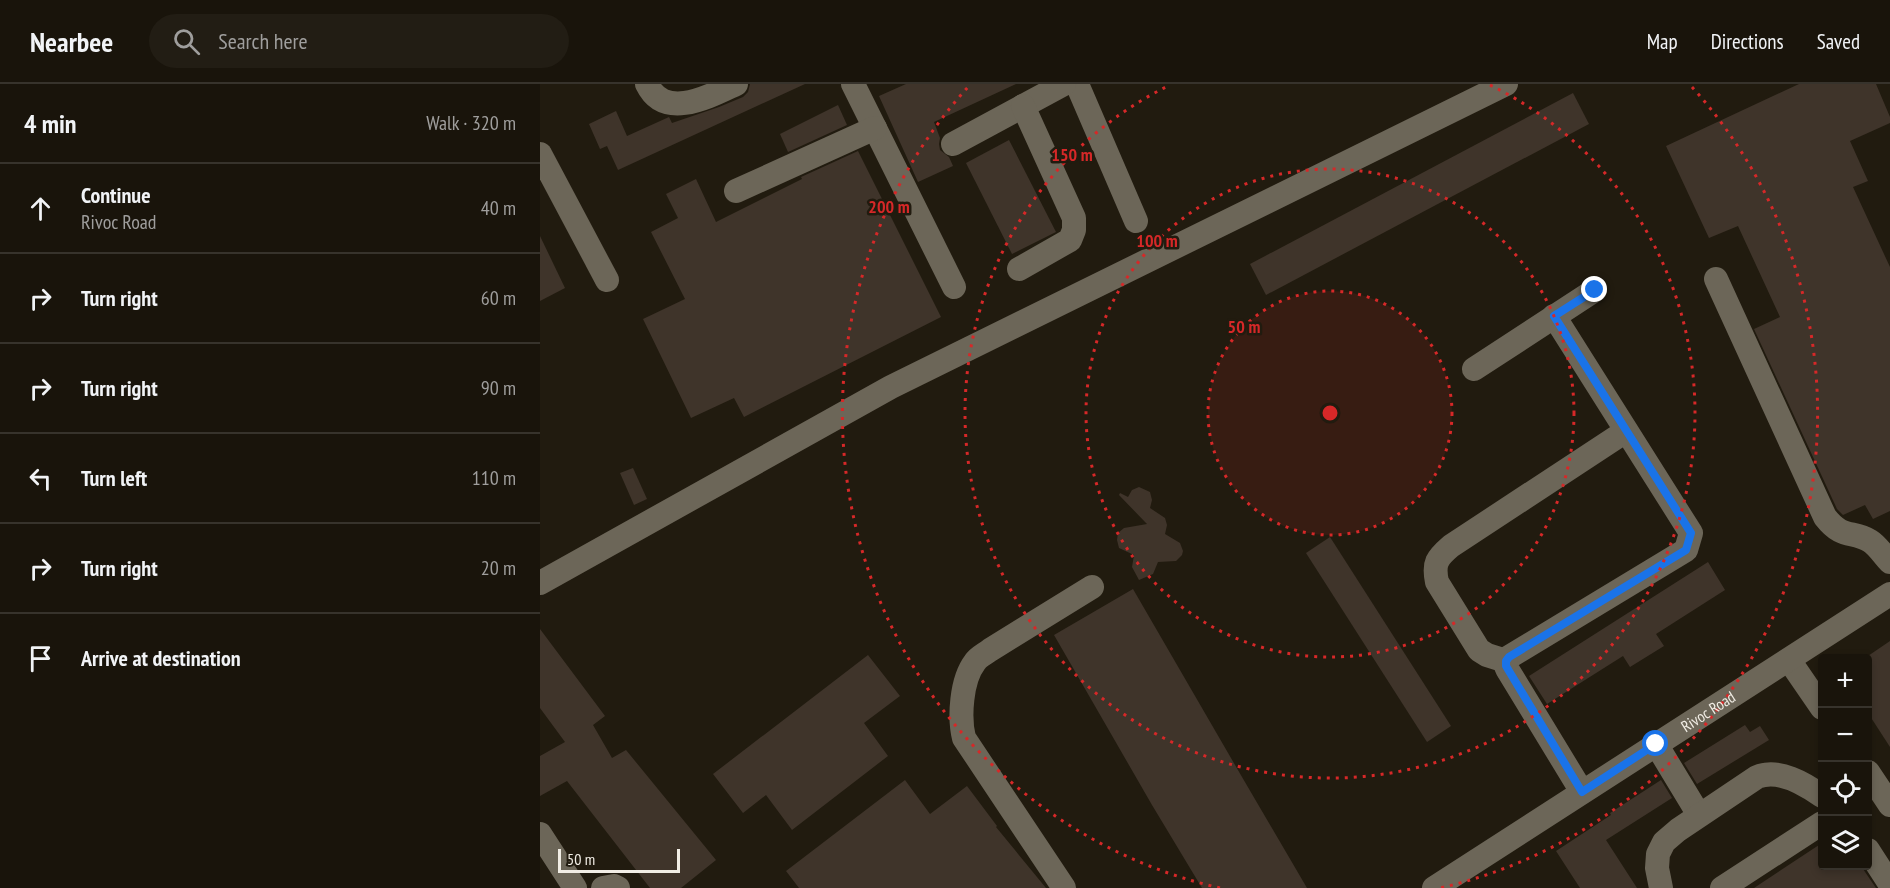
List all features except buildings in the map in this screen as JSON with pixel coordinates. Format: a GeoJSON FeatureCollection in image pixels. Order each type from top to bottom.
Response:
{"type":"FeatureCollection","features":[{"type":"Feature","properties":{"kind":"street"},"geometry":{"type":"LineString","coordinates":[[647,84],[651,92],[663,100],[683,104],[700,102],[736,84]]}},
{"type":"Feature","properties":{"kind":"street"},"geometry":{"type":"LineString","coordinates":[[853,84],[954,287]]}},
{"type":"Feature","properties":{"kind":"street"},"geometry":{"type":"LineString","coordinates":[[952,144],[1064,84]]}},
{"type":"Feature","properties":{"kind":"street"},"geometry":{"type":"LineString","coordinates":[[1077,84],[1136,221]]}},
{"type":"Feature","properties":{"kind":"street"},"geometry":{"type":"LineString","coordinates":[[540,583],[891,387],[1506,84]]}},
{"type":"Feature","properties":{"kind":"street"},"geometry":{"type":"LineString","coordinates":[[1019,269],[1070,240],[1074,230],[1074,218],[1023,106]]}},
{"type":"Feature","properties":{"kind":"street"},"geometry":{"type":"LineString","coordinates":[[736,191],[875,128]]}},
{"type":"Feature","properties":{"kind":"street"},"geometry":{"type":"LineString","coordinates":[[540,154],[607,280]]}},
{"type":"Feature","properties":{"kind":"street"},"geometry":{"type":"LineString","coordinates":[[1716,279],[1825,518],[1844,534],[1870,541],[1890,562]]}},
{"type":"Feature","properties":{"kind":"street"},"geometry":{"type":"LineString","coordinates":[[1474,369],[1595,290]]}},
{"type":"Feature","properties":{"kind":"street"},"geometry":{"type":"LineString","coordinates":[[1554,316],[1691,533],[1686,550],[1509,657],[1506,661],[1509,672],[1582,792]]}},
{"type":"Feature","properties":{"kind":"street"},"geometry":{"type":"LineString","coordinates":[[1506,661],[1479,650],[1437,582],[1434,570],[1438,557],[1451,546],[1626,431]]}},
{"type":"Feature","properties":{"kind":"street"},"geometry":{"type":"LineString","coordinates":[[1064,888],[964,738],[960,721],[967,676],[975,661],[1092,587]]}},
{"type":"Feature","properties":{"kind":"street","name":"Rivoc Road"},"geometry":{"type":"LineString","coordinates":[[1451,884],[1582,792],[1890,594]]}},
{"type":"Feature","properties":{"kind":"street"},"geometry":{"type":"LineString","coordinates":[[1790,660],[1818,702]]}},
{"type":"Feature","properties":{"kind":"street"},"geometry":{"type":"LineString","coordinates":[[1656,744],[1699,815]]}},
{"type":"Feature","properties":{"kind":"street"},"geometry":{"type":"LineString","coordinates":[[1661,888],[1657,868],[1658,854],[1664,842],[1699,815],[1757,777],[1772,774],[1805,785],[1818,793]]}},
{"type":"Feature","properties":{"kind":"street"},"geometry":{"type":"LineString","coordinates":[[1872,778],[1890,805]]}},
{"type":"Feature","properties":{"kind":"street"},"geometry":{"type":"LineString","coordinates":[[1722,888],[1818,826]]}},
{"type":"Feature","properties":{"kind":"street"},"geometry":{"type":"LineString","coordinates":[[540,834],[576,888]]}},
{"type":"Feature","properties":{"kind":"street"},"geometry":{"type":"LineString","coordinates":[[1872,856],[1890,885]]}},
{"type":"Feature","properties":{"kind":"street"},"geometry":{"type":"LineString","coordinates":[[603,888],[614,886],[618,888]]}},
{"type":"Feature","properties":{"kind":"route"},"geometry":{"type":"LineString","coordinates":[[1595,290],[1554,316],[1691,533],[1690,540],[1686,550],[1509,657],[1506,666],[1582,792],[1656,744]]}}]}
